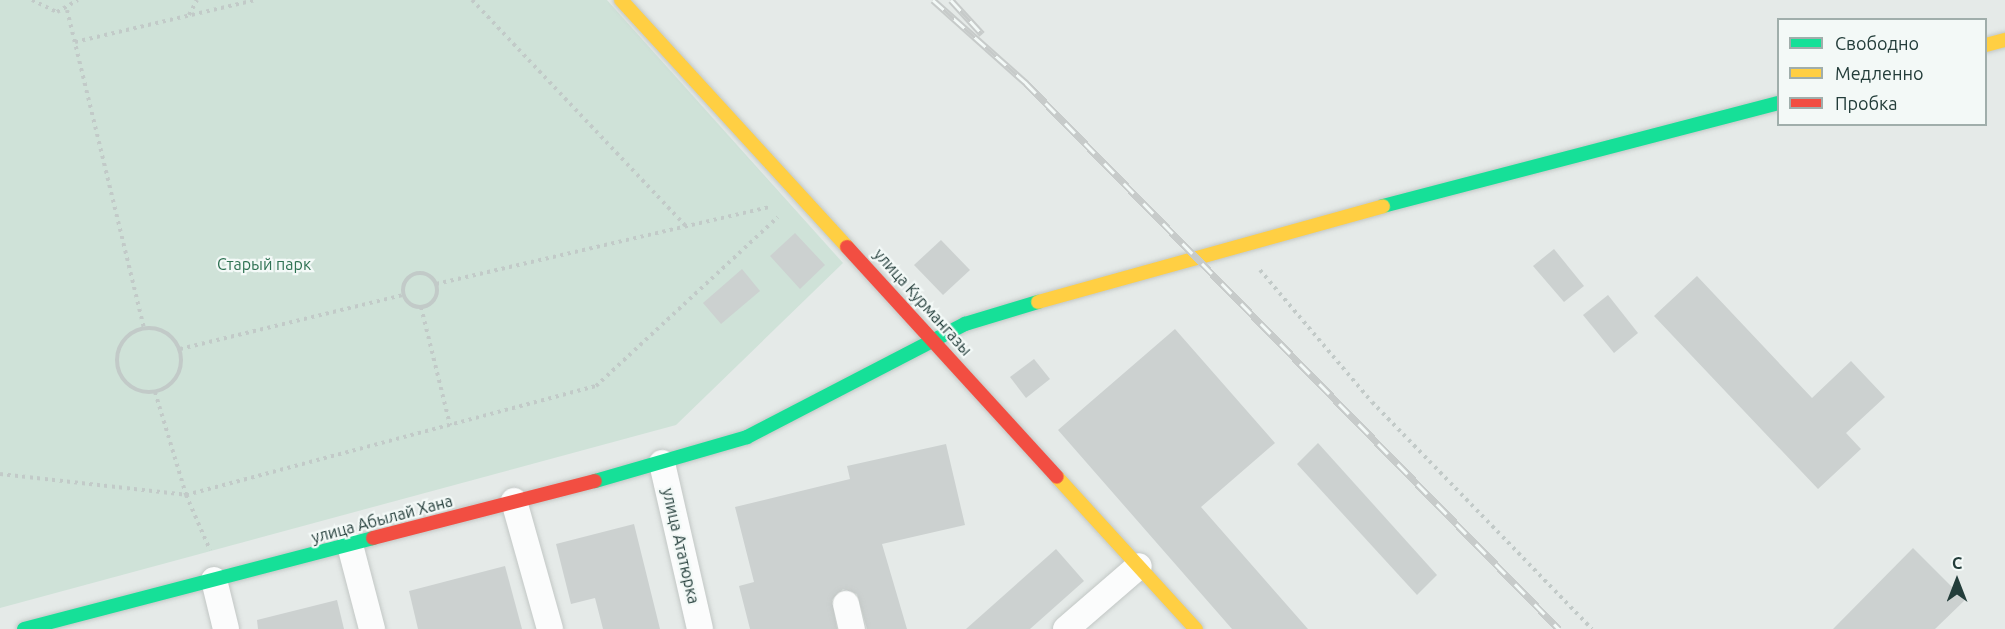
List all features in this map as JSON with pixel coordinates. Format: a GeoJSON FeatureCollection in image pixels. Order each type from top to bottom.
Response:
{"type":"FeatureCollection","features":[{"type":"Feature","properties":{"kind":"street","name":"улица Курмангазы"},"geometry":{"type":"LineString","coordinates":[[621,0],[800,200],[932,337],[1196,629]]}},
{"type":"Feature","properties":{"kind":"street"},"geometry":{"type":"LineString","coordinates":[[1987,45],[2005,40]]}},
{"type":"Feature","properties":{"kind":"street","name":"улица Абылай Хана"},"geometry":{"type":"LineString","coordinates":[[24,629],[214,569],[350,545],[662,463],[747,437],[932,337],[1240,244],[1777,104]]}},
{"type":"Feature","properties":{"kind":"street","name":"улица Ататюрка"},"geometry":{"type":"LineString","coordinates":[[662,463],[700,629]]}},
{"type":"Feature","properties":{"kind":"street"},"geometry":{"type":"LineString","coordinates":[[514,501],[550,629]]}},
{"type":"Feature","properties":{"kind":"street"},"geometry":{"type":"LineString","coordinates":[[350,545],[372,629]]}},
{"type":"Feature","properties":{"kind":"street"},"geometry":{"type":"LineString","coordinates":[[1066,629],[1139,566]]}},
{"type":"Feature","properties":{"kind":"street"},"geometry":{"type":"LineString","coordinates":[[214,569],[226,629]]}},
{"type":"Feature","properties":{"kind":"street"},"geometry":{"type":"LineString","coordinates":[[846,604],[852,629]]}},
{"type":"Feature","properties":{"kind":"path"},"geometry":{"type":"LineString","coordinates":[[33,0],[48,11],[67,10],[78,0]]}},
{"type":"Feature","properties":{"kind":"path"},"geometry":{"type":"LineString","coordinates":[[189,15],[197,0]]}},
{"type":"Feature","properties":{"kind":"path"},"geometry":{"type":"LineString","coordinates":[[75,42],[255,0]]}},
{"type":"Feature","properties":{"kind":"path"},"geometry":{"type":"LineString","coordinates":[[472,0],[686,226]]}},
{"type":"Feature","properties":{"kind":"path"},"geometry":{"type":"LineString","coordinates":[[67,10],[144,328]]}},
{"type":"Feature","properties":{"kind":"path"},"geometry":{"type":"LineString","coordinates":[[436,284],[800,200]]}},
{"type":"Feature","properties":{"kind":"path"},"geometry":{"type":"LineString","coordinates":[[0,474],[186,495],[596,386],[800,200]]}},
{"type":"Feature","properties":{"kind":"path"},"geometry":{"type":"LineString","coordinates":[[1240,244],[1372,402],[1592,629]]}},
{"type":"Feature","properties":{"kind":"path"},"geometry":{"type":"LineString","coordinates":[[403,296],[411,275],[429,275],[436,284],[435,299],[421,307]]}},
{"type":"Feature","properties":{"kind":"path"},"geometry":{"type":"LineString","coordinates":[[180,349],[403,296],[421,307],[450,425]]}},
{"type":"Feature","properties":{"kind":"path"},"geometry":{"type":"LineString","coordinates":[[144,328],[166,332],[180,349],[174,381],[155,392],[135,389],[117,366],[120,346],[144,328]]}},
{"type":"Feature","properties":{"kind":"path"},"geometry":{"type":"LineString","coordinates":[[155,392],[186,495],[214,569]]}},
{"type":"Feature","properties":{"kind":"green space","name":"Старый парк"},"geometry":{"type":"Polygon","coordinates":[[[0,0],[607,0],[843,263],[676,425],[0,608],[0,0]]]}},
{"type":"Feature","properties":{"kind":"building"},"geometry":{"type":"Polygon","coordinates":[[[795,233],[825,265],[800,289],[770,256],[795,233]]]}},
{"type":"Feature","properties":{"kind":"building"},"geometry":{"type":"Polygon","coordinates":[[[941,240],[970,270],[943,295],[914,265],[941,240]]]}},
{"type":"Feature","properties":{"kind":"building"},"geometry":{"type":"Polygon","coordinates":[[[1554,249],[1584,286],[1564,302],[1533,266],[1554,249]]]}},
{"type":"Feature","properties":{"kind":"building"},"geometry":{"type":"Polygon","coordinates":[[[742,269],[760,291],[721,324],[703,303],[742,269]]]}},
{"type":"Feature","properties":{"kind":"building"},"geometry":{"type":"Polygon","coordinates":[[[1697,276],[1812,398],[1851,361],[1885,397],[1846,433],[1861,449],[1818,489],[1654,316],[1697,276]]]}},
{"type":"Feature","properties":{"kind":"building"},"geometry":{"type":"Polygon","coordinates":[[[1608,295],[1638,333],[1614,353],[1583,315],[1608,295]]]}},
{"type":"Feature","properties":{"kind":"building"},"geometry":{"type":"Polygon","coordinates":[[[1175,329],[1275,443],[1201,507],[1308,629],[1232,629],[1058,430],[1175,329]]]}},
{"type":"Feature","properties":{"kind":"building"},"geometry":{"type":"Polygon","coordinates":[[[1034,359],[1050,379],[1026,398],[1010,377],[1034,359]]]}},
{"type":"Feature","properties":{"kind":"building"},"geometry":{"type":"Polygon","coordinates":[[[1318,443],[1437,575],[1417,595],[1297,464],[1318,443]]]}},
{"type":"Feature","properties":{"kind":"building"},"geometry":{"type":"Polygon","coordinates":[[[946,444],[965,525],[882,544],[907,629],[867,629],[857,594],[843,589],[832,600],[837,629],[750,629],[739,586],[754,582],[735,507],[850,479],[847,466],[946,444]]]}},
{"type":"Feature","properties":{"kind":"building"},"geometry":{"type":"Polygon","coordinates":[[[634,524],[660,629],[603,629],[595,598],[571,604],[556,544],[634,524]]]}},
{"type":"Feature","properties":{"kind":"building"},"geometry":{"type":"Polygon","coordinates":[[[1913,548],[1965,600],[1935,629],[1833,629],[1913,548]]]}},
{"type":"Feature","properties":{"kind":"building"},"geometry":{"type":"Polygon","coordinates":[[[1056,549],[1084,581],[1030,629],[966,629],[1056,549]]]}},
{"type":"Feature","properties":{"kind":"building"},"geometry":{"type":"Polygon","coordinates":[[[505,566],[522,629],[418,629],[409,591],[505,566]]]}},
{"type":"Feature","properties":{"kind":"building"},"geometry":{"type":"Polygon","coordinates":[[[337,600],[344,629],[258,629],[257,620],[337,600]]]}},
{"type":"Feature","properties":{"kind":"railway"},"geometry":{"type":"LineString","coordinates":[[933,0],[1026,83],[1559,629]]}},
{"type":"Feature","properties":{"kind":"railway"},"geometry":{"type":"LineString","coordinates":[[951,0],[982,34]]}},
{"type":"Feature","properties":{"kind":"traffic: fast"},"geometry":{"type":"LineString","coordinates":[[1383,206],[1777,103]]}},
{"type":"Feature","properties":{"kind":"traffic: fast"},"geometry":{"type":"LineString","coordinates":[[595,481],[747,437],[965,324],[1038,302]]}},
{"type":"Feature","properties":{"kind":"traffic: fast"},"geometry":{"type":"LineString","coordinates":[[24,629],[373,538]]}},
{"type":"Feature","properties":{"kind":"traffic: slow"},"geometry":{"type":"LineString","coordinates":[[621,0],[847,247]]}},
{"type":"Feature","properties":{"kind":"traffic: slow"},"geometry":{"type":"LineString","coordinates":[[1987,45],[2005,40]]}},
{"type":"Feature","properties":{"kind":"traffic: slow"},"geometry":{"type":"LineString","coordinates":[[1038,302],[1383,206]]}},
{"type":"Feature","properties":{"kind":"traffic: slow"},"geometry":{"type":"LineString","coordinates":[[1057,477],[1196,629]]}},
{"type":"Feature","properties":{"kind":"traffic: jam"},"geometry":{"type":"LineString","coordinates":[[847,247],[1057,477]]}},
{"type":"Feature","properties":{"kind":"traffic: jam"},"geometry":{"type":"LineString","coordinates":[[373,538],[595,481]]}}]}
